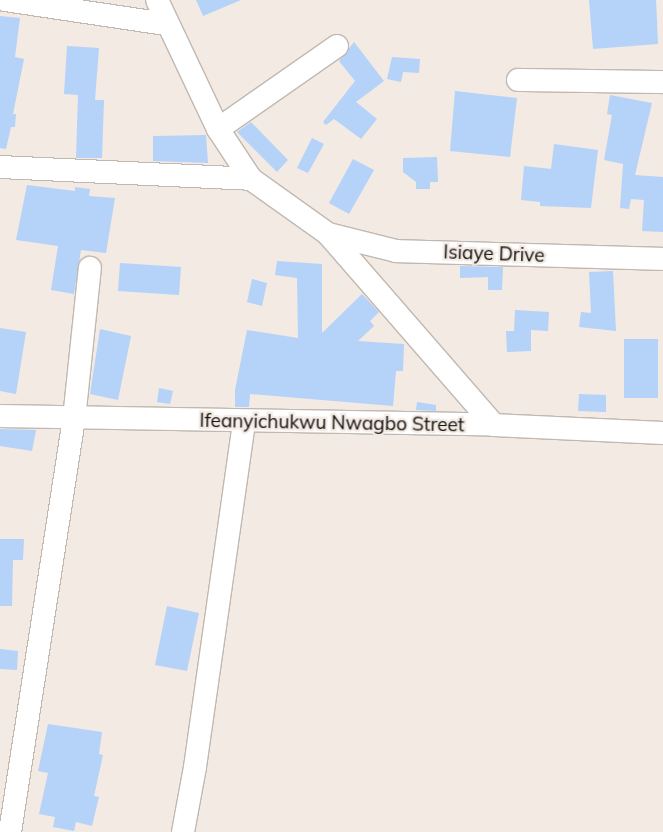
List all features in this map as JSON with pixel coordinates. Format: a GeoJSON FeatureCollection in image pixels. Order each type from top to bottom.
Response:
{"type":"FeatureCollection","features":[{"type":"Feature","properties":{"kind":"street"},"geometry":{"type":"LineString","coordinates":[[5,0],[166,24]]}},
{"type":"Feature","properties":{"kind":"street"},"geometry":{"type":"LineString","coordinates":[[157,0],[166,24],[218,129],[251,178],[328,234],[494,426]]}},
{"type":"Feature","properties":{"kind":"street"},"geometry":{"type":"LineString","coordinates":[[218,129],[336,46]]}},
{"type":"Feature","properties":{"kind":"street"},"geometry":{"type":"LineString","coordinates":[[518,80],[663,82]]}},
{"type":"Feature","properties":{"kind":"street"},"geometry":{"type":"LineString","coordinates":[[0,167],[251,178]]}},
{"type":"Feature","properties":{"kind":"street","name":"Isiaye Drive"},"geometry":{"type":"LineString","coordinates":[[328,234],[396,251],[663,259]]}},
{"type":"Feature","properties":{"kind":"street"},"geometry":{"type":"LineString","coordinates":[[10,832],[74,419],[90,268]]}},
{"type":"Feature","properties":{"kind":"street","name":"Ifeanyichukwu Nwagbo Street"},"geometry":{"type":"LineString","coordinates":[[0,416],[74,419],[494,426],[663,433]]}},
{"type":"Feature","properties":{"kind":"street"},"geometry":{"type":"LineString","coordinates":[[183,832],[195,768],[244,421]]}},
{"type":"Feature","properties":{"kind":"building"},"geometry":{"type":"Polygon","coordinates":[[[196,0],[241,0],[203,16],[196,0]]]}},
{"type":"Feature","properties":{"kind":"building"},"geometry":{"type":"Polygon","coordinates":[[[589,0],[656,0],[658,44],[593,49],[589,0]]]}},
{"type":"Feature","properties":{"kind":"building"},"geometry":{"type":"Polygon","coordinates":[[[0,16],[20,18],[15,57],[24,59],[13,114],[16,114],[15,127],[11,127],[6,149],[0,148],[0,16]]]}},
{"type":"Feature","properties":{"kind":"building"},"geometry":{"type":"Polygon","coordinates":[[[354,42],[384,81],[356,102],[377,119],[361,139],[334,119],[326,125],[323,122],[355,81],[339,61],[354,42]]]}},
{"type":"Feature","properties":{"kind":"building"},"geometry":{"type":"Polygon","coordinates":[[[67,46],[99,48],[95,100],[104,100],[102,158],[76,158],[78,95],[64,94],[67,46]]]}},
{"type":"Feature","properties":{"kind":"building"},"geometry":{"type":"Polygon","coordinates":[[[392,57],[420,59],[419,73],[403,72],[401,82],[387,79],[392,57]]]}},
{"type":"Feature","properties":{"kind":"building"},"geometry":{"type":"Polygon","coordinates":[[[455,91],[517,98],[510,157],[450,151],[455,91]]]}},
{"type":"Feature","properties":{"kind":"building"},"geometry":{"type":"Polygon","coordinates":[[[610,95],[652,103],[635,175],[663,177],[663,232],[642,231],[644,200],[631,199],[629,209],[620,208],[623,164],[604,160],[612,115],[607,114],[610,95]]]}},
{"type":"Feature","properties":{"kind":"building"},"geometry":{"type":"Polygon","coordinates":[[[251,122],[288,160],[277,172],[237,132],[251,122]]]}},
{"type":"Feature","properties":{"kind":"building"},"geometry":{"type":"Polygon","coordinates":[[[206,135],[208,163],[153,161],[153,136],[206,135]]]}},
{"type":"Feature","properties":{"kind":"building"},"geometry":{"type":"Polygon","coordinates":[[[312,138],[324,144],[308,173],[297,168],[312,138]]]}},
{"type":"Feature","properties":{"kind":"building"},"geometry":{"type":"Polygon","coordinates":[[[554,144],[598,150],[591,208],[540,206],[540,202],[521,200],[524,166],[551,169],[554,144]]]}},
{"type":"Feature","properties":{"kind":"building"},"geometry":{"type":"Polygon","coordinates":[[[437,157],[438,182],[430,182],[430,189],[416,189],[416,182],[403,172],[403,158],[437,157]]]}},
{"type":"Feature","properties":{"kind":"building"},"geometry":{"type":"Polygon","coordinates":[[[353,159],[374,170],[349,214],[329,203],[353,159]]]}},
{"type":"Feature","properties":{"kind":"building"},"geometry":{"type":"Polygon","coordinates":[[[27,185],[75,191],[75,187],[90,189],[89,196],[115,198],[106,253],[81,250],[74,294],[51,290],[58,246],[16,240],[27,185]]]}},
{"type":"Feature","properties":{"kind":"building"},"geometry":{"type":"Polygon","coordinates":[[[277,261],[322,264],[322,333],[362,294],[379,312],[370,321],[374,326],[358,341],[404,344],[403,371],[396,371],[393,406],[250,394],[249,407],[235,407],[235,390],[247,330],[298,338],[297,278],[275,275],[277,261]]]}},
{"type":"Feature","properties":{"kind":"building"},"geometry":{"type":"Polygon","coordinates":[[[120,263],[181,267],[179,295],[118,291],[120,263]]]}},
{"type":"Feature","properties":{"kind":"building"},"geometry":{"type":"Polygon","coordinates":[[[460,266],[503,267],[502,290],[488,290],[488,277],[460,278],[460,266]]]}},
{"type":"Feature","properties":{"kind":"building"},"geometry":{"type":"Polygon","coordinates":[[[613,271],[616,331],[579,327],[581,312],[591,313],[589,272],[613,271]]]}},
{"type":"Feature","properties":{"kind":"building"},"geometry":{"type":"Polygon","coordinates":[[[252,279],[267,283],[262,306],[247,302],[252,279]]]}},
{"type":"Feature","properties":{"kind":"building"},"geometry":{"type":"Polygon","coordinates":[[[515,310],[549,312],[548,331],[531,330],[531,351],[507,352],[506,331],[514,331],[515,310]]]}},
{"type":"Feature","properties":{"kind":"building"},"geometry":{"type":"Polygon","coordinates":[[[0,328],[26,332],[16,394],[0,391],[0,328]]]}},
{"type":"Feature","properties":{"kind":"building"},"geometry":{"type":"Polygon","coordinates":[[[100,329],[131,336],[118,400],[90,394],[100,329]]]}},
{"type":"Feature","properties":{"kind":"building"},"geometry":{"type":"Polygon","coordinates":[[[624,339],[658,339],[658,398],[624,398],[624,339]]]}},
{"type":"Feature","properties":{"kind":"building"},"geometry":{"type":"Polygon","coordinates":[[[159,388],[173,391],[170,404],[157,402],[159,388]]]}},
{"type":"Feature","properties":{"kind":"building"},"geometry":{"type":"Polygon","coordinates":[[[579,394],[606,395],[606,412],[578,411],[579,394]]]}},
{"type":"Feature","properties":{"kind":"building"},"geometry":{"type":"Polygon","coordinates":[[[417,402],[436,405],[436,411],[416,410],[417,402]]]}},
{"type":"Feature","properties":{"kind":"building"},"geometry":{"type":"Polygon","coordinates":[[[0,429],[36,430],[32,451],[0,446],[0,429]]]}},
{"type":"Feature","properties":{"kind":"building"},"geometry":{"type":"Polygon","coordinates":[[[0,539],[24,539],[23,560],[13,560],[12,606],[0,606],[0,539]]]}},
{"type":"Feature","properties":{"kind":"building"},"geometry":{"type":"Polygon","coordinates":[[[167,606],[199,613],[187,671],[155,665],[167,606]]]}},
{"type":"Feature","properties":{"kind":"building"},"geometry":{"type":"Polygon","coordinates":[[[0,649],[18,651],[17,670],[0,669],[0,649]]]}},
{"type":"Feature","properties":{"kind":"building"},"geometry":{"type":"Polygon","coordinates":[[[48,724],[102,732],[99,754],[103,755],[94,796],[99,797],[92,826],[76,822],[74,831],[53,827],[55,817],[39,814],[48,773],[38,771],[48,724]]]}}]}
